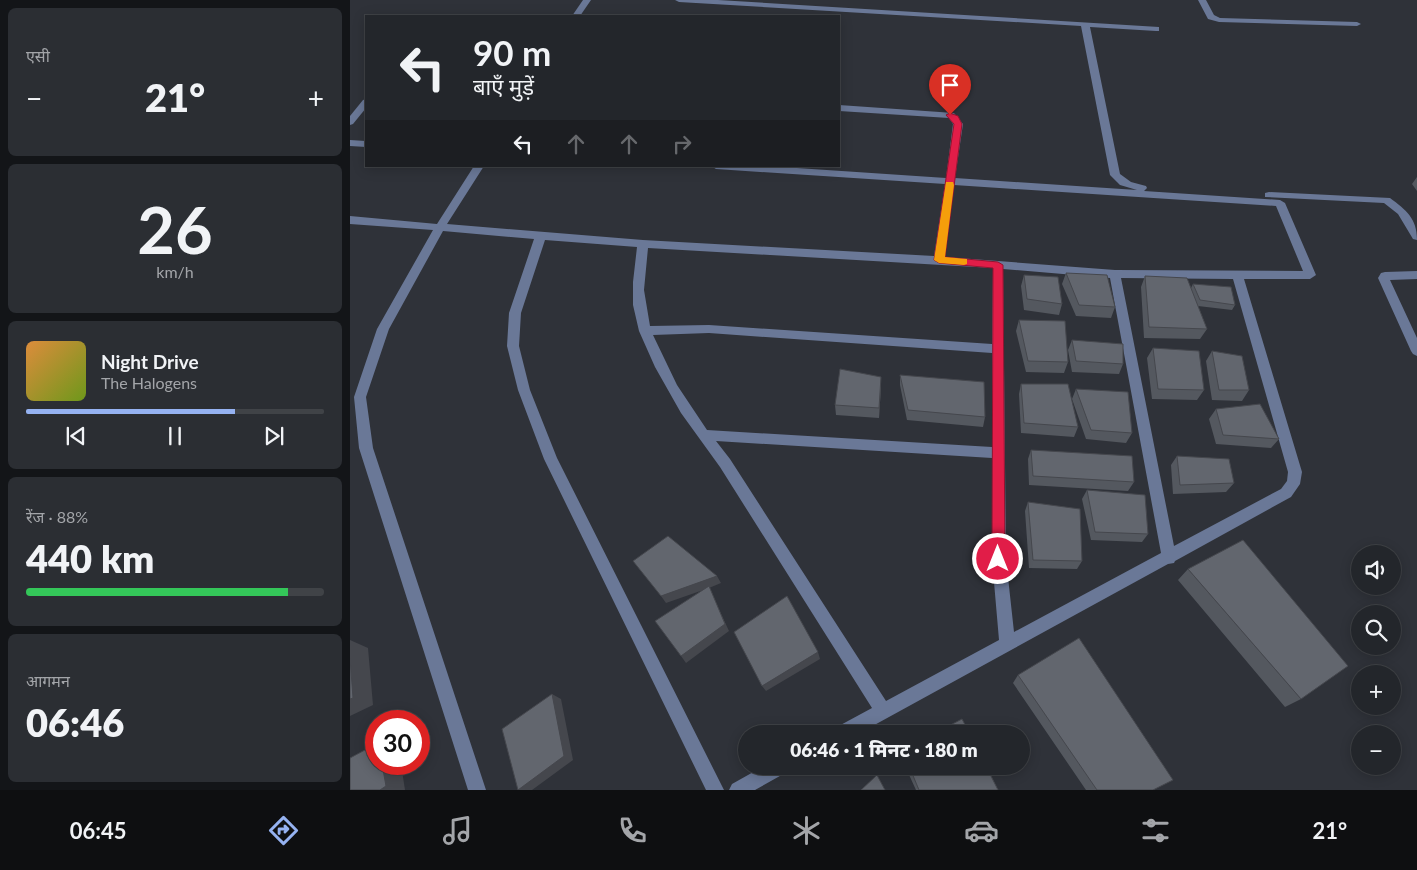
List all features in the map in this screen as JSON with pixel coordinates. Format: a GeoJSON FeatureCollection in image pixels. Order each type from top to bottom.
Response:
{"type":"FeatureCollection","features":[{"type":"Feature","properties":{"kind":"street"},"geometry":{"type":"LineString","coordinates":[[577,15],[586,0]]}},
{"type":"Feature","properties":{"kind":"street"},"geometry":{"type":"LineString","coordinates":[[679,0],[1156,29]]}},
{"type":"Feature","properties":{"kind":"street"},"geometry":{"type":"LineString","coordinates":[[1202,0],[1211,17],[1219,20],[1357,24]]}},
{"type":"Feature","properties":{"kind":"street"},"geometry":{"type":"LineString","coordinates":[[1086,24],[1115,175],[1121,181],[1144,188],[1386,200],[1402,212],[1417,236]]}},
{"type":"Feature","properties":{"kind":"street"},"geometry":{"type":"LineString","coordinates":[[350,122],[365,103]]}},
{"type":"Feature","properties":{"kind":"street"},"geometry":{"type":"LineString","coordinates":[[840,108],[933,113],[955,118],[958,124],[939,260]]}},
{"type":"Feature","properties":{"kind":"street"},"geometry":{"type":"LineString","coordinates":[[350,143],[365,144]]}},
{"type":"Feature","properties":{"kind":"street"},"geometry":{"type":"LineString","coordinates":[[477,790],[366,448],[360,397],[382,329],[440,227],[478,167]]}},
{"type":"Feature","properties":{"kind":"street"},"geometry":{"type":"LineString","coordinates":[[350,220],[642,244],[939,260],[1115,274],[1310,275],[1280,203],[733,167]]}},
{"type":"Feature","properties":{"kind":"street"},"geometry":{"type":"LineString","coordinates":[[541,235],[515,313],[513,346],[524,390],[550,459],[715,790]]}},
{"type":"Feature","properties":{"kind":"street"},"geometry":{"type":"LineString","coordinates":[[642,244],[639,304],[645,331],[666,374],[702,435],[725,463],[883,710]]}},
{"type":"Feature","properties":{"kind":"street"},"geometry":{"type":"LineString","coordinates":[[998,265],[998,559],[1007,645]]}},
{"type":"Feature","properties":{"kind":"street"},"geometry":{"type":"LineString","coordinates":[[1115,274],[1168,558]]}},
{"type":"Feature","properties":{"kind":"street"},"geometry":{"type":"LineString","coordinates":[[1417,275],[1391,274],[1384,278],[1417,351]]}},
{"type":"Feature","properties":{"kind":"street"},"geometry":{"type":"LineString","coordinates":[[857,725],[1286,494],[1292,488],[1296,478],[1236,275]]}},
{"type":"Feature","properties":{"kind":"street"},"geometry":{"type":"LineString","coordinates":[[645,331],[709,329],[999,349]]}},
{"type":"Feature","properties":{"kind":"street"},"geometry":{"type":"LineString","coordinates":[[702,435],[998,453]]}},
{"type":"Feature","properties":{"kind":"street"},"geometry":{"type":"LineString","coordinates":[[738,790],[765,775]]}},
{"type":"Feature","properties":{"kind":"building"},"geometry":{"type":"Polygon","coordinates":[[[1066,273],[1107,275],[1115,307],[1079,305],[1066,273]]]}},
{"type":"Feature","properties":{"kind":"building"},"geometry":{"type":"Polygon","coordinates":[[[1024,275],[1058,277],[1062,304],[1027,299],[1024,275]]]}},
{"type":"Feature","properties":{"kind":"building"},"geometry":{"type":"Polygon","coordinates":[[[1145,276],[1187,278],[1207,329],[1149,327],[1145,276]]]}},
{"type":"Feature","properties":{"kind":"building"},"geometry":{"type":"Polygon","coordinates":[[[1193,284],[1231,287],[1235,305],[1200,300],[1193,284]]]}},
{"type":"Feature","properties":{"kind":"building"},"geometry":{"type":"Polygon","coordinates":[[[1019,320],[1065,321],[1068,362],[1028,361],[1019,320]]]}},
{"type":"Feature","properties":{"kind":"building"},"geometry":{"type":"Polygon","coordinates":[[[1072,340],[1123,344],[1123,364],[1076,361],[1072,340]]]}},
{"type":"Feature","properties":{"kind":"building"},"geometry":{"type":"Polygon","coordinates":[[[1153,348],[1199,351],[1204,390],[1158,389],[1153,348]]]}},
{"type":"Feature","properties":{"kind":"building"},"geometry":{"type":"Polygon","coordinates":[[[1212,351],[1242,356],[1249,390],[1219,390],[1212,351]]]}},
{"type":"Feature","properties":{"kind":"building"},"geometry":{"type":"Polygon","coordinates":[[[840,369],[881,377],[879,408],[835,405],[840,369]]]}},
{"type":"Feature","properties":{"kind":"building"},"geometry":{"type":"Polygon","coordinates":[[[900,375],[984,382],[985,417],[908,410],[900,375]]]}},
{"type":"Feature","properties":{"kind":"building"},"geometry":{"type":"Polygon","coordinates":[[[1021,384],[1068,384],[1078,427],[1024,423],[1021,384]]]}},
{"type":"Feature","properties":{"kind":"building"},"geometry":{"type":"Polygon","coordinates":[[[1076,389],[1128,392],[1132,433],[1091,430],[1076,389]]]}},
{"type":"Feature","properties":{"kind":"building"},"geometry":{"type":"Polygon","coordinates":[[[1260,404],[1279,439],[1223,435],[1216,409],[1260,404]]]}},
{"type":"Feature","properties":{"kind":"building"},"geometry":{"type":"Polygon","coordinates":[[[1031,450],[1132,456],[1134,482],[1033,476],[1031,450]]]}},
{"type":"Feature","properties":{"kind":"building"},"geometry":{"type":"Polygon","coordinates":[[[1177,456],[1229,459],[1234,483],[1180,485],[1177,456]]]}},
{"type":"Feature","properties":{"kind":"building"},"geometry":{"type":"Polygon","coordinates":[[[1087,490],[1145,495],[1148,534],[1095,532],[1087,490]]]}},
{"type":"Feature","properties":{"kind":"building"},"geometry":{"type":"Polygon","coordinates":[[[1028,502],[1080,509],[1082,561],[1033,560],[1028,502]]]}},
{"type":"Feature","properties":{"kind":"building"},"geometry":{"type":"Polygon","coordinates":[[[668,536],[717,576],[661,596],[633,561],[668,536]]]}},
{"type":"Feature","properties":{"kind":"building"},"geometry":{"type":"Polygon","coordinates":[[[1243,540],[1348,666],[1301,699],[1188,569],[1243,540]]]}},
{"type":"Feature","properties":{"kind":"building"},"geometry":{"type":"Polygon","coordinates":[[[709,586],[725,624],[681,656],[655,621],[709,586]]]}},
{"type":"Feature","properties":{"kind":"building"},"geometry":{"type":"Polygon","coordinates":[[[787,596],[818,652],[762,686],[734,632],[787,596]]]}},
{"type":"Feature","properties":{"kind":"building"},"geometry":{"type":"Polygon","coordinates":[[[1079,638],[1173,780],[1153,790],[1097,790],[1018,675],[1079,638]]]}},
{"type":"Feature","properties":{"kind":"building"},"geometry":{"type":"Polygon","coordinates":[[[350,658],[353,698],[350,699],[350,658]]]}},
{"type":"Feature","properties":{"kind":"building"},"geometry":{"type":"Polygon","coordinates":[[[552,694],[564,756],[518,790],[502,729],[552,694]]]}},
{"type":"Feature","properties":{"kind":"building"},"geometry":{"type":"Polygon","coordinates":[[[962,719],[965,725],[950,725],[962,719]]]}},
{"type":"Feature","properties":{"kind":"building"},"geometry":{"type":"Polygon","coordinates":[[[365,750],[365,775],[384,775],[386,786],[380,790],[350,790],[350,758],[365,750]]]}},
{"type":"Feature","properties":{"kind":"building"},"geometry":{"type":"Polygon","coordinates":[[[877,775],[885,790],[861,790],[877,775]]]}},
{"type":"Feature","properties":{"kind":"building"},"geometry":{"type":"Polygon","coordinates":[[[913,775],[990,775],[998,790],[919,790],[913,775]]]}},
{"type":"Feature","properties":{"kind":"slow traffic"},"geometry":{"type":"LineString","coordinates":[[950,185],[939,260],[964,262]]}},
{"type":"Feature","properties":{"kind":"route"},"geometry":{"type":"LineString","coordinates":[[950,115],[955,118],[958,124],[939,260],[998,265],[998,559]]}}]}
